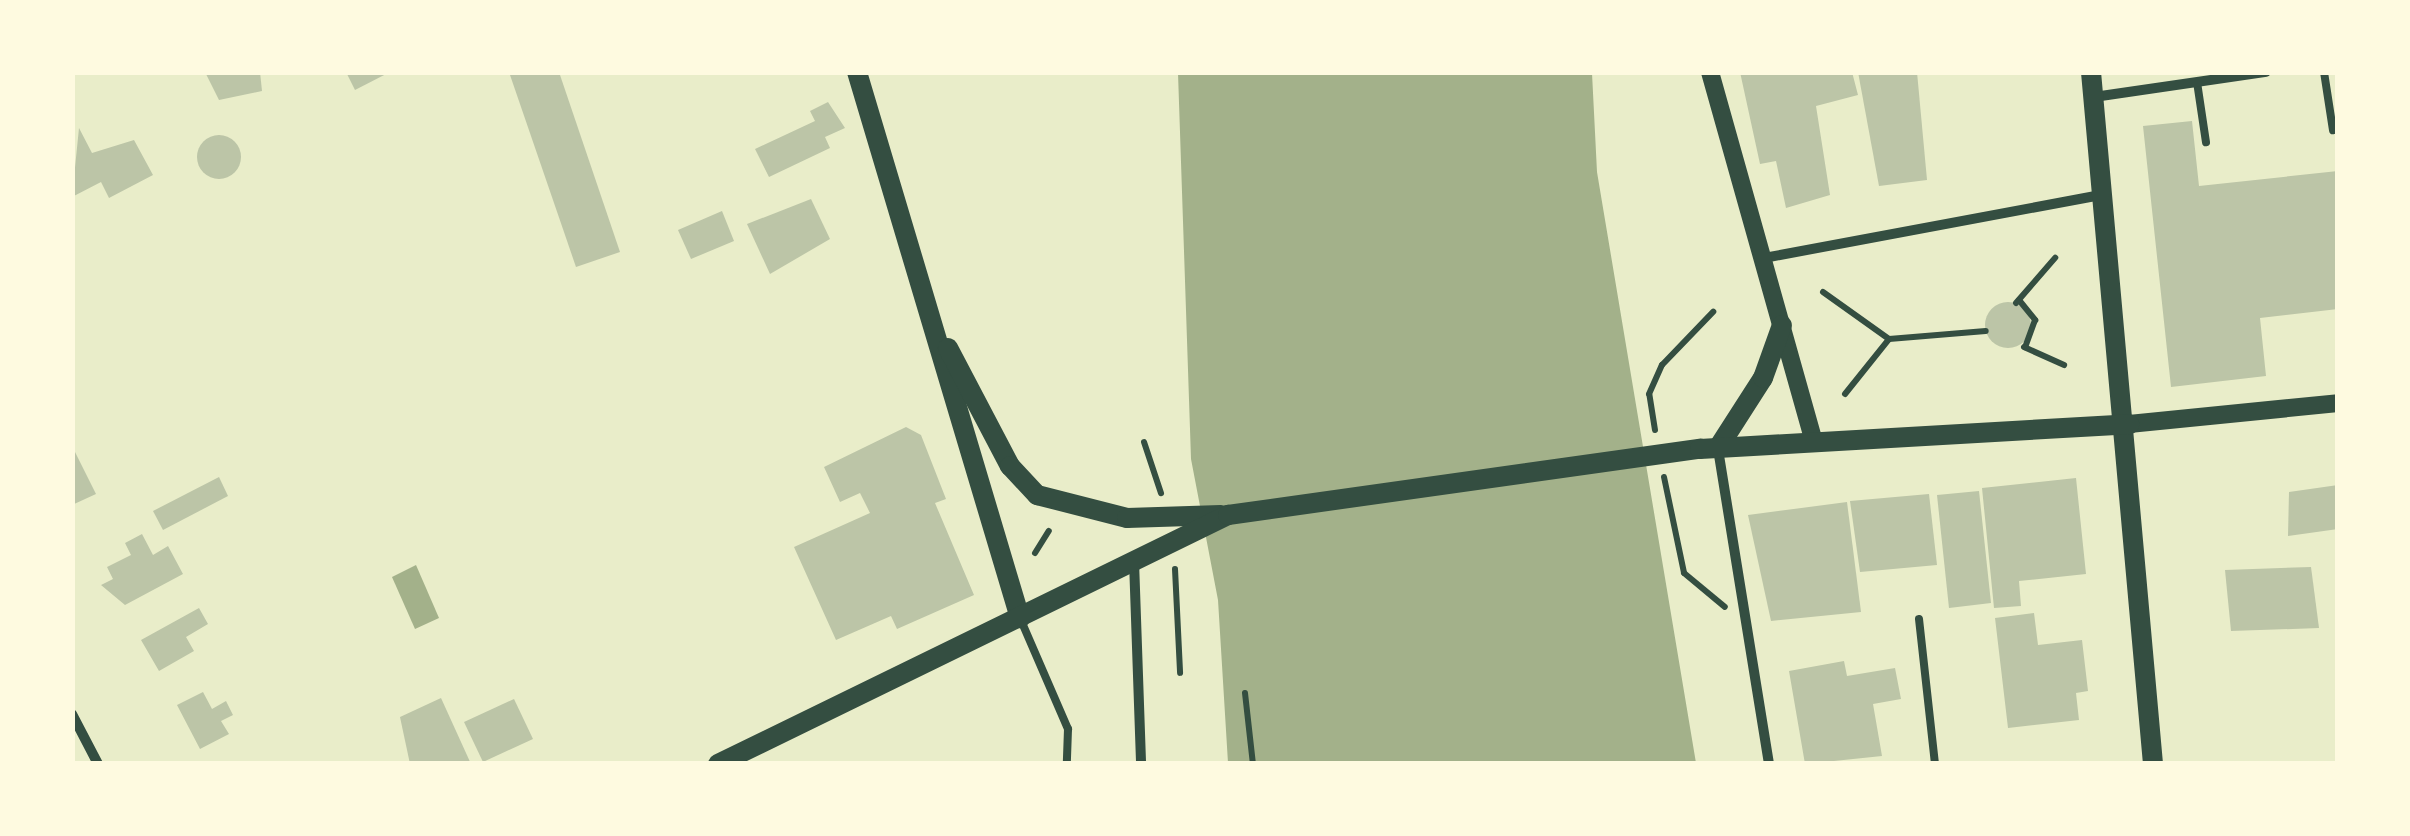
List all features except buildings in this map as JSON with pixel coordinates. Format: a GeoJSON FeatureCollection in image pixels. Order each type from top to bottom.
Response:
{"type":"FeatureCollection","features":[{"type":"Feature","properties":{"kind":"main road"},"geometry":{"type":"LineString","coordinates":[[857,72],[1020,618]]}},
{"type":"Feature","properties":{"kind":"main road"},"geometry":{"type":"LineString","coordinates":[[2091,72],[2128,424],[2153,764]]}},
{"type":"Feature","properties":{"kind":"main road"},"geometry":{"type":"LineString","coordinates":[[920,290],[1010,466],[1037,496],[1128,518],[1228,515],[1709,448],[2128,424]]}},
{"type":"Feature","properties":{"kind":"main road"},"geometry":{"type":"LineString","coordinates":[[1709,448],[1763,378],[1782,325]]}},
{"type":"Feature","properties":{"kind":"main road"},"geometry":{"type":"LineString","coordinates":[[718,764],[1228,515]]}},
{"type":"Feature","properties":{"kind":"street"},"geometry":{"type":"LineString","coordinates":[[1710,72],[1814,442]]}},
{"type":"Feature","properties":{"kind":"street"},"geometry":{"type":"LineString","coordinates":[[2094,97],[2266,72]]}},
{"type":"Feature","properties":{"kind":"street"},"geometry":{"type":"LineString","coordinates":[[1764,258],[2103,195]]}},
{"type":"Feature","properties":{"kind":"street"},"geometry":{"type":"LineString","coordinates":[[2128,424],[2338,403]]}},
{"type":"Feature","properties":{"kind":"street"},"geometry":{"type":"LineString","coordinates":[[1709,448],[1769,764]]}},
{"type":"Feature","properties":{"kind":"street"},"geometry":{"type":"LineString","coordinates":[[1134,560],[1141,764]]}},
{"type":"Feature","properties":{"kind":"street"},"geometry":{"type":"LineString","coordinates":[[72,714],[98,764]]}},
{"type":"Feature","properties":{"kind":"lane"},"geometry":{"type":"LineString","coordinates":[[2324,72],[2332,130]]}},
{"type":"Feature","properties":{"kind":"lane"},"geometry":{"type":"LineString","coordinates":[[2197,82],[2206,142]]}},
{"type":"Feature","properties":{"kind":"lane"},"geometry":{"type":"LineString","coordinates":[[1020,618],[1068,729],[1066,764]]}},
{"type":"Feature","properties":{"kind":"lane"},"geometry":{"type":"LineString","coordinates":[[1919,619],[1935,764]]}},
{"type":"Feature","properties":{"kind":"path"},"geometry":{"type":"LineString","coordinates":[[2055,258],[2018,301],[2035,320],[2023,346],[2064,366]]}},
{"type":"Feature","properties":{"kind":"path"},"geometry":{"type":"LineString","coordinates":[[1823,292],[1889,339],[1986,331]]}},
{"type":"Feature","properties":{"kind":"path"},"geometry":{"type":"LineString","coordinates":[[1845,394],[1889,339]]}},
{"type":"Feature","properties":{"kind":"path"},"geometry":{"type":"LineString","coordinates":[[1036,553],[1049,531]]}},
{"type":"Feature","properties":{"kind":"path"},"geometry":{"type":"LineString","coordinates":[[1245,694],[1253,764]]}},
{"type":"Feature","properties":{"kind":"shaded area"},"geometry":{"type":"Polygon","coordinates":[[[1178,73],[1592,73],[1597,172],[1696,763],[1228,763],[1218,600],[1191,459],[1178,73]]]}},
{"type":"Feature","properties":{"kind":"shaded area"},"geometry":{"type":"Polygon","coordinates":[[[416,565],[439,618],[415,629],[392,577],[416,565]]]}}]}
